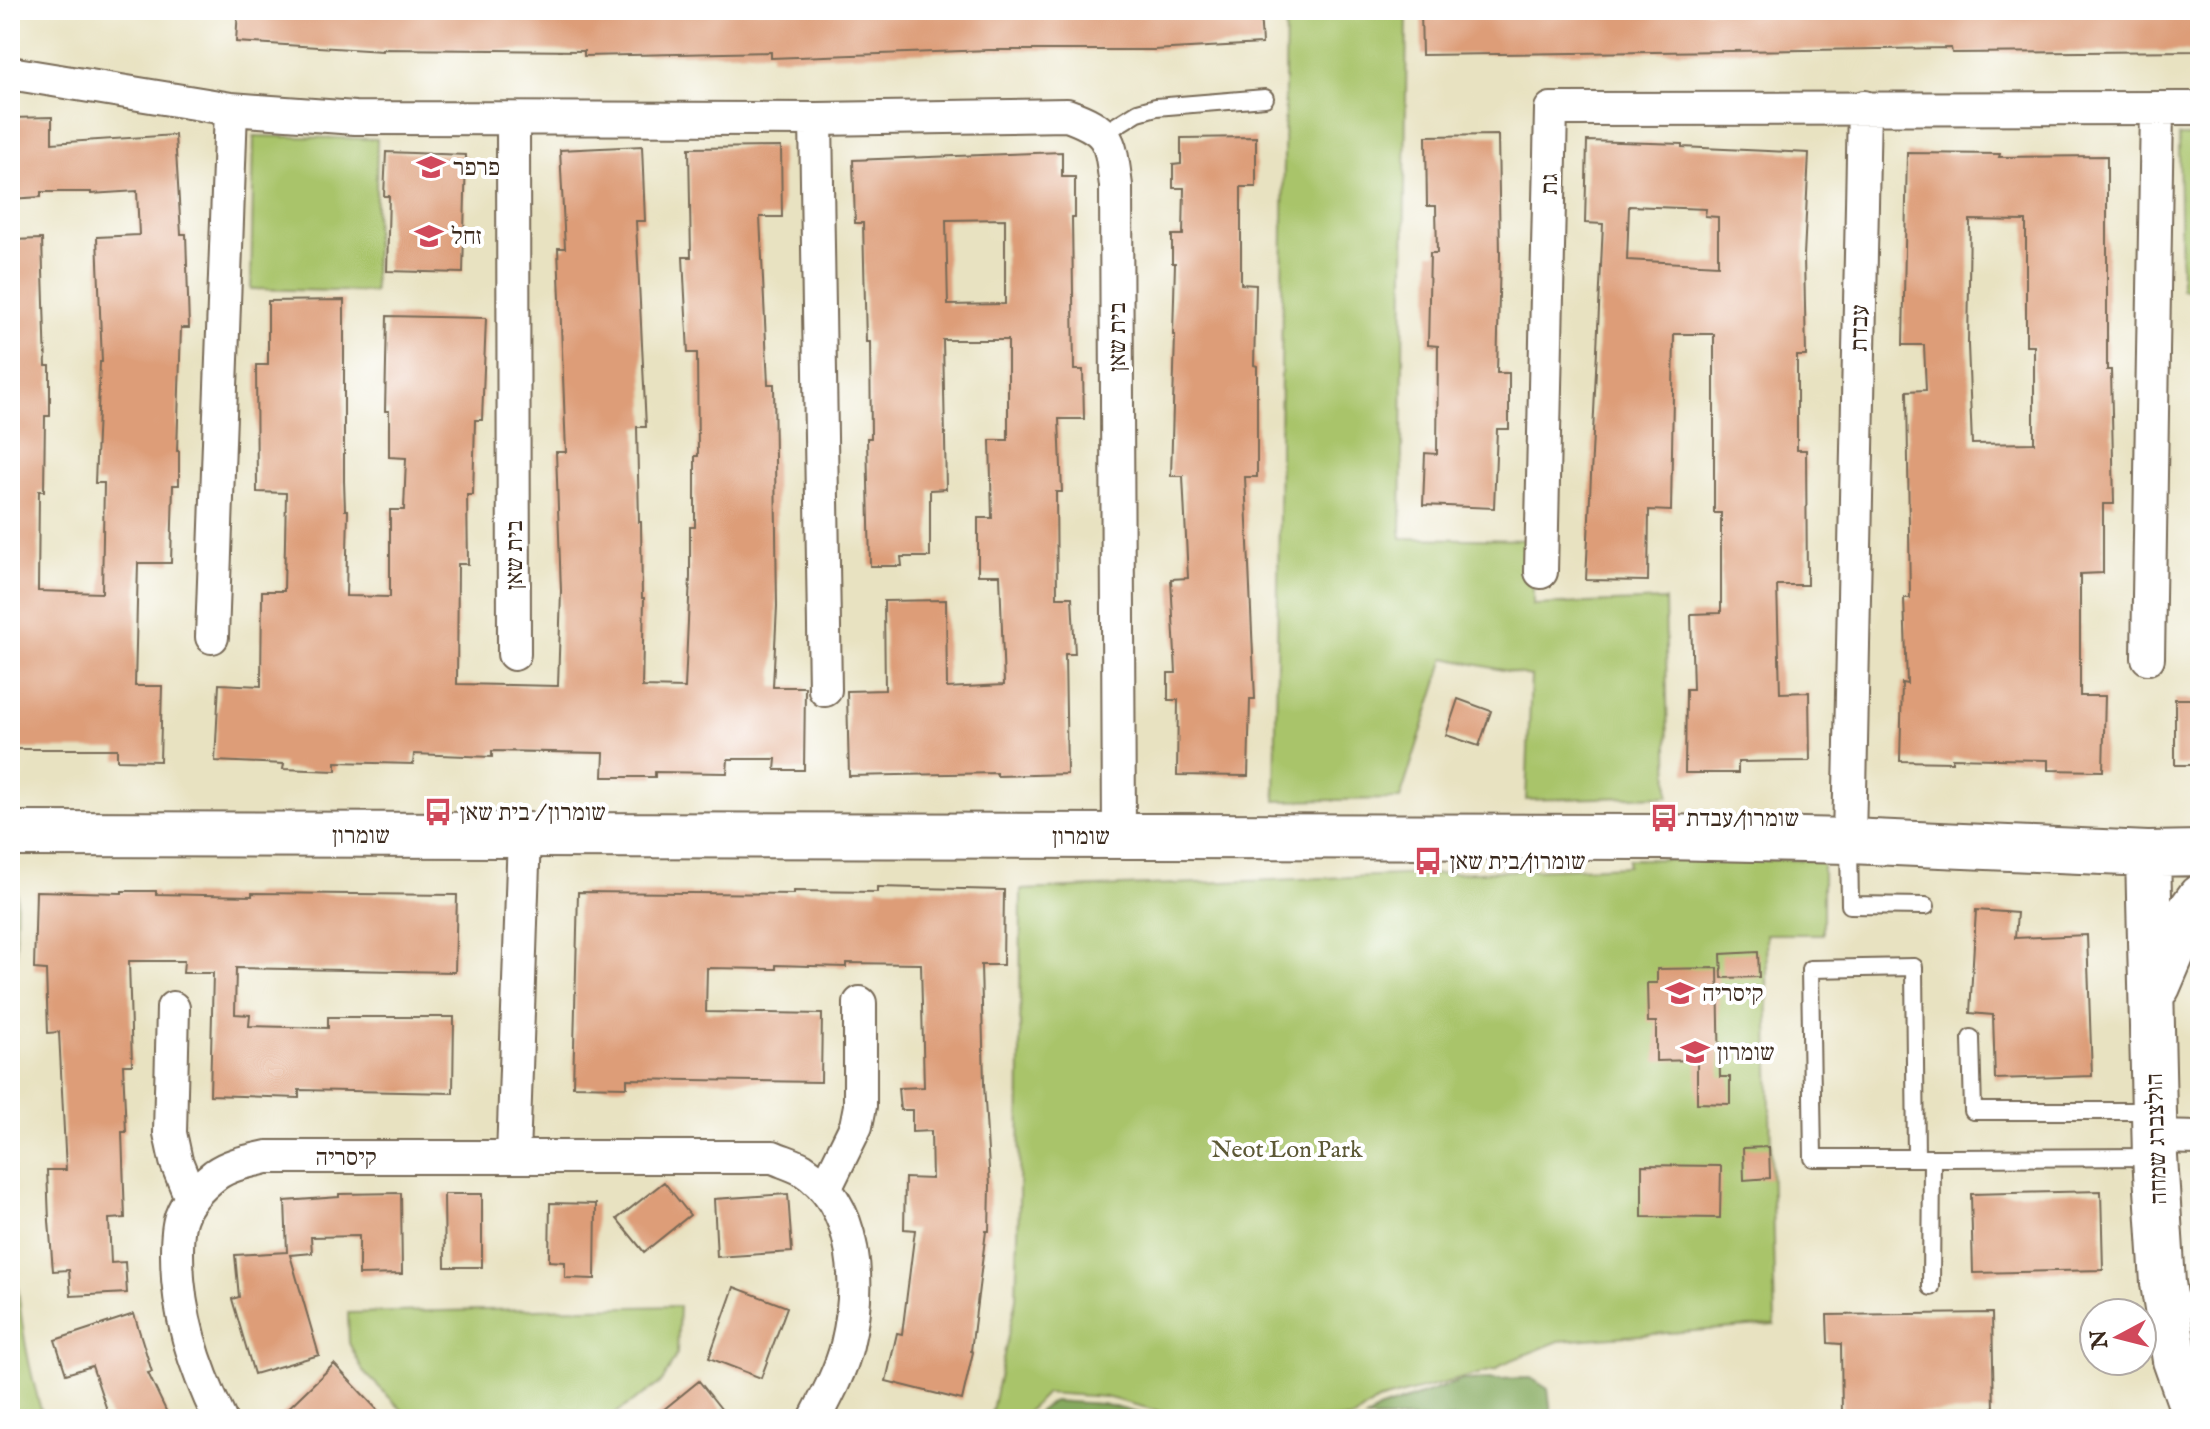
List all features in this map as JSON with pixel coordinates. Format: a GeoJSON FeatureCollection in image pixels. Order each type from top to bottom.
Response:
{"type":"FeatureCollection","features":[{"type":"Feature","properties":{"kind":"street"},"geometry":{"type":"LineString","coordinates":[[10,73],[231,109],[355,118],[816,119],[1067,115],[1089,123],[1104,133]]}},
{"type":"Feature","properties":{"kind":"street"},"geometry":{"type":"LineString","coordinates":[[1864,107],[2200,108]]}},
{"type":"Feature","properties":{"kind":"street","name":"גת"},"geometry":{"type":"LineString","coordinates":[[1541,572],[1551,109],[1864,107]]}},
{"type":"Feature","properties":{"kind":"street","name":"עבדת"},"geometry":{"type":"LineString","coordinates":[[1849,841],[1864,107]]}},
{"type":"Feature","properties":{"kind":"street"},"geometry":{"type":"LineString","coordinates":[[2148,658],[2157,108]]}},
{"type":"Feature","properties":{"kind":"street"},"geometry":{"type":"LineString","coordinates":[[212,637],[231,109]]}},
{"type":"Feature","properties":{"kind":"street","name":"בית שאן"},"geometry":{"type":"LineString","coordinates":[[513,119],[514,654]]}},
{"type":"Feature","properties":{"kind":"street"},"geometry":{"type":"LineString","coordinates":[[816,119],[825,690]]}},
{"type":"Feature","properties":{"kind":"street","name":"בית שאן"},"geometry":{"type":"LineString","coordinates":[[1104,133],[1113,160],[1116,186],[1119,836]]}},
{"type":"Feature","properties":{"kind":"street","name":"שומרון"},"geometry":{"type":"LineString","coordinates":[[10,834],[1664,837],[1849,841],[2148,854],[2200,853]]}},
{"type":"Feature","properties":{"kind":"street"},"geometry":{"type":"LineString","coordinates":[[513,1157],[524,835]]}},
{"type":"Feature","properties":{"kind":"street","name":"הולצברג שמחה"},"geometry":{"type":"LineString","coordinates":[[2148,854],[2155,1135],[2163,1283],[2175,1360],[2196,1419]]}},
{"type":"Feature","properties":{"kind":"street"},"geometry":{"type":"LineString","coordinates":[[2152,999],[2190,911],[2200,897]]}},
{"type":"Feature","properties":{"kind":"street"},"geometry":{"type":"LineString","coordinates":[[825,1189],[856,1126],[860,1106],[860,1003]]}},
{"type":"Feature","properties":{"kind":"street"},"geometry":{"type":"LineString","coordinates":[[173,1008],[170,1133],[176,1161],[191,1198],[180,1219],[177,1283],[186,1334],[206,1392],[220,1419]]}},
{"type":"Feature","properties":{"kind":"street"},"geometry":{"type":"LineString","coordinates":[[2155,1135],[2200,1138]]}},
{"type":"Feature","properties":{"kind":"street","name":"קיסריה"},"geometry":{"type":"LineString","coordinates":[[191,1198],[217,1174],[238,1164],[267,1157],[773,1157],[801,1168],[825,1189],[849,1237],[854,1263],[854,1296],[847,1346],[815,1419]]}},
{"type":"Feature","properties":{"kind":"lane"},"geometry":{"type":"LineString","coordinates":[[1104,133],[1138,112],[1156,107],[1265,98]]}},
{"type":"Feature","properties":{"kind":"lane"},"geometry":{"type":"LineString","coordinates":[[1849,841],[1850,905],[1926,906]]}},
{"type":"Feature","properties":{"kind":"lane"},"geometry":{"type":"LineString","coordinates":[[1931,1287],[1924,1158],[1914,967],[1810,969],[1813,1158],[1924,1158],[2155,1135]]}},
{"type":"Feature","properties":{"kind":"lane"},"geometry":{"type":"LineString","coordinates":[[1971,1038],[1973,1111],[2155,1135]]}},
{"type":"Feature","properties":{"kind":"green space"},"geometry":{"type":"Polygon","coordinates":[[[1286,10],[1407,10],[1401,538],[1533,540],[1533,605],[1665,600],[1669,796],[1526,800],[1531,676],[1445,658],[1400,799],[1275,801],[1286,10]]]}},
{"type":"Feature","properties":{"kind":"green space"},"geometry":{"type":"Polygon","coordinates":[[[254,136],[377,139],[374,292],[251,289],[254,136]]]}},
{"type":"Feature","properties":{"kind":"green space"},"geometry":{"type":"Polygon","coordinates":[[[2179,136],[2200,136],[2200,288],[2181,289],[2179,136]]]}},
{"type":"Feature","properties":{"kind":"green space","name":"Neot Lon Park"},"geometry":{"type":"Polygon","coordinates":[[[1628,859],[1823,860],[1823,934],[1766,934],[1775,1325],[1559,1341],[1502,1364],[1497,1369],[1377,1401],[1352,1419],[1189,1419],[1105,1397],[1046,1393],[1020,1419],[990,1419],[1016,1299],[1021,890],[1628,866],[1628,859]]]}},
{"type":"Feature","properties":{"kind":"green space"},"geometry":{"type":"Polygon","coordinates":[[[17,878],[14,1224],[25,1342],[44,1419],[10,1419],[10,879],[17,878]]]}},
{"type":"Feature","properties":{"kind":"green space"},"geometry":{"type":"Polygon","coordinates":[[[679,1306],[677,1354],[662,1382],[607,1419],[411,1419],[363,1371],[349,1343],[348,1313],[679,1306]]]}},
{"type":"Feature","properties":{"kind":"green space"},"geometry":{"type":"Polygon","coordinates":[[[1531,1378],[1548,1389],[1551,1413],[1538,1419],[1366,1419],[1378,1410],[1463,1380],[1531,1378]]]}},
{"type":"Feature","properties":{"kind":"green space"},"geometry":{"type":"Polygon","coordinates":[[[1053,1401],[1102,1404],[1162,1419],[1028,1419],[1053,1401]]]}},
{"type":"Feature","properties":{"kind":"building"},"geometry":{"type":"Polygon","coordinates":[[[238,10],[1260,10],[1262,44],[1153,50],[989,50],[771,58],[771,52],[584,56],[584,51],[382,51],[236,42],[238,10]]]}},
{"type":"Feature","properties":{"kind":"building"},"geometry":{"type":"Polygon","coordinates":[[[1421,10],[2200,10],[2200,51],[1952,53],[1951,48],[1422,55],[1421,10]]]}},
{"type":"Feature","properties":{"kind":"building"},"geometry":{"type":"Polygon","coordinates":[[[52,117],[52,143],[175,135],[181,234],[186,234],[189,328],[181,328],[177,451],[179,485],[173,485],[171,563],[138,563],[135,686],[162,686],[160,761],[117,760],[117,749],[10,749],[10,240],[42,239],[50,416],[45,416],[44,491],[39,491],[38,591],[102,593],[104,483],[95,483],[102,362],[97,237],[139,235],[137,191],[91,194],[41,192],[41,197],[10,199],[10,118],[52,117]]]}},
{"type":"Feature","properties":{"kind":"building"},"geometry":{"type":"Polygon","coordinates":[[[1498,135],[1500,255],[1497,373],[1509,373],[1509,429],[1497,429],[1494,508],[1423,505],[1425,453],[1437,454],[1438,346],[1428,345],[1430,253],[1437,253],[1436,206],[1427,206],[1426,136],[1498,135]]]}},
{"type":"Feature","properties":{"kind":"building"},"geometry":{"type":"Polygon","coordinates":[[[1256,137],[1256,187],[1241,187],[1241,284],[1256,285],[1254,365],[1257,366],[1257,477],[1245,477],[1255,699],[1250,699],[1248,776],[1177,775],[1178,700],[1168,700],[1168,673],[1176,673],[1171,579],[1188,578],[1183,476],[1171,476],[1175,335],[1172,235],[1183,235],[1184,188],[1173,188],[1173,165],[1181,164],[1181,138],[1256,137]]]}},
{"type":"Feature","properties":{"kind":"building"},"geometry":{"type":"Polygon","coordinates":[[[1587,141],[1809,153],[1804,256],[1806,356],[1797,356],[1797,450],[1806,450],[1807,585],[1777,585],[1780,693],[1809,692],[1810,761],[1738,762],[1738,773],[1685,773],[1686,689],[1693,689],[1691,614],[1721,613],[1721,513],[1714,513],[1714,334],[1674,334],[1671,511],[1649,510],[1648,581],[1586,580],[1603,224],[1585,223],[1587,141]],[[1629,206],[1627,260],[1718,265],[1718,217],[1705,216],[1706,209],[1629,206]]]}},
{"type":"Feature","properties":{"kind":"building"},"geometry":{"type":"Polygon","coordinates":[[[642,146],[645,221],[636,221],[646,427],[637,427],[644,598],[642,687],[685,688],[690,527],[695,527],[695,456],[698,456],[697,353],[688,353],[683,257],[691,257],[689,148],[781,147],[782,217],[760,217],[768,384],[774,384],[777,606],[773,687],[805,687],[804,770],[775,770],[776,759],[728,759],[727,773],[655,772],[655,777],[603,777],[604,753],[492,751],[492,757],[414,754],[413,764],[336,762],[336,771],[283,769],[284,764],[215,761],[219,684],[261,686],[262,591],[284,591],[286,493],[257,492],[256,365],[268,365],[268,301],[344,300],[344,481],[345,510],[348,510],[346,596],[390,597],[390,510],[404,510],[406,458],[389,457],[389,411],[385,411],[387,316],[486,318],[482,420],[475,420],[473,495],[467,495],[468,564],[458,564],[457,684],[558,686],[561,591],[556,452],[566,452],[558,248],[565,248],[560,150],[642,146]]]}},
{"type":"Feature","properties":{"kind":"building"},"geometry":{"type":"Polygon","coordinates":[[[386,152],[466,155],[463,273],[387,271],[389,196],[384,196],[386,152]]]}},
{"type":"Feature","properties":{"kind":"building"},"geometry":{"type":"Polygon","coordinates":[[[1062,152],[1062,177],[1075,177],[1075,217],[1072,217],[1074,370],[1083,370],[1084,419],[1059,419],[1062,492],[1056,492],[1057,597],[1072,597],[1075,654],[1065,654],[1067,774],[849,776],[847,691],[885,690],[884,601],[946,600],[947,688],[1004,685],[1000,575],[978,575],[978,518],[992,518],[990,440],[1008,440],[1008,340],[943,340],[946,489],[930,490],[930,557],[901,557],[902,566],[870,566],[867,438],[871,438],[870,342],[866,342],[863,223],[855,223],[853,160],[1062,152]],[[1005,219],[946,220],[948,305],[1005,304],[1005,219]]]}},
{"type":"Feature","properties":{"kind":"building"},"geometry":{"type":"Polygon","coordinates":[[[1907,153],[2000,154],[1999,157],[2107,156],[2107,370],[2111,370],[2114,504],[2103,504],[2103,573],[2080,574],[2080,696],[2105,696],[2103,771],[2048,770],[2048,760],[1952,758],[1952,762],[1900,761],[1902,683],[1907,684],[1904,598],[1910,598],[1907,391],[1926,390],[1924,345],[1903,345],[1907,153]],[[1970,220],[1968,345],[1972,444],[2034,443],[2034,346],[2026,346],[2026,221],[1970,220]]]}},
{"type":"Feature","properties":{"kind":"building"},"geometry":{"type":"Polygon","coordinates":[[[1458,699],[1491,711],[1479,746],[1446,735],[1458,699]]]}},
{"type":"Feature","properties":{"kind":"building"},"geometry":{"type":"Polygon","coordinates":[[[2175,699],[2200,699],[2200,765],[2175,765],[2175,699]]]}},
{"type":"Feature","properties":{"kind":"building"},"geometry":{"type":"Polygon","coordinates":[[[877,887],[1004,890],[1003,965],[981,965],[989,1231],[986,1231],[973,1352],[962,1400],[886,1381],[897,1333],[902,1334],[915,1230],[904,1229],[905,1178],[932,1179],[931,1131],[912,1132],[912,1110],[900,1110],[898,1088],[924,1087],[921,964],[846,963],[846,967],[776,965],[776,969],[707,968],[706,1012],[822,1014],[821,1082],[627,1079],[627,1087],[573,1086],[578,892],[794,894],[794,891],[877,892],[877,887]]]}},
{"type":"Feature","properties":{"kind":"building"},"geometry":{"type":"Polygon","coordinates":[[[36,891],[156,891],[156,894],[252,896],[252,893],[457,895],[455,972],[236,968],[235,1014],[250,1015],[249,1026],[328,1028],[328,1017],[454,1017],[453,1093],[299,1090],[299,1098],[210,1095],[213,973],[183,973],[184,961],[129,961],[132,1065],[123,1065],[125,1218],[109,1219],[111,1263],[125,1262],[127,1293],[71,1296],[69,1270],[53,1271],[47,1170],[66,1170],[59,1032],[48,1033],[46,970],[34,969],[36,891]]]}},
{"type":"Feature","properties":{"kind":"building"},"geometry":{"type":"Polygon","coordinates":[[[1976,910],[2017,913],[2015,938],[2087,935],[2092,1076],[1995,1079],[1993,1015],[1970,1013],[1976,910]]]}},
{"type":"Feature","properties":{"kind":"building"},"geometry":{"type":"Polygon","coordinates":[[[1758,952],[1759,977],[1722,978],[1721,954],[1758,952]]]}},
{"type":"Feature","properties":{"kind":"building"},"geometry":{"type":"Polygon","coordinates":[[[1718,968],[1720,1077],[1730,1077],[1730,1104],[1697,1103],[1697,1060],[1656,1061],[1656,1022],[1648,1022],[1647,983],[1657,983],[1657,969],[1718,968]]]}},
{"type":"Feature","properties":{"kind":"building"},"geometry":{"type":"Polygon","coordinates":[[[1769,1147],[1770,1178],[1744,1180],[1743,1148],[1769,1147]]]}},
{"type":"Feature","properties":{"kind":"building"},"geometry":{"type":"Polygon","coordinates":[[[1642,1165],[1721,1166],[1720,1218],[1642,1217],[1642,1165]]]}},
{"type":"Feature","properties":{"kind":"building"},"geometry":{"type":"Polygon","coordinates":[[[664,1182],[690,1215],[644,1252],[617,1219],[664,1182]]]}},
{"type":"Feature","properties":{"kind":"building"},"geometry":{"type":"Polygon","coordinates":[[[2101,1191],[2103,1270],[1973,1273],[1971,1194],[2101,1191]]]}},
{"type":"Feature","properties":{"kind":"building"},"geometry":{"type":"Polygon","coordinates":[[[401,1193],[402,1274],[359,1275],[359,1236],[311,1237],[312,1253],[290,1255],[319,1355],[254,1374],[232,1299],[239,1297],[235,1255],[287,1252],[285,1201],[339,1197],[339,1194],[401,1193]]]}},
{"type":"Feature","properties":{"kind":"building"},"geometry":{"type":"Polygon","coordinates":[[[444,1194],[482,1194],[482,1267],[445,1267],[444,1194]]]}},
{"type":"Feature","properties":{"kind":"building"},"geometry":{"type":"Polygon","coordinates":[[[788,1194],[792,1252],[717,1257],[714,1199],[788,1194]]]}},
{"type":"Feature","properties":{"kind":"building"},"geometry":{"type":"Polygon","coordinates":[[[550,1203],[596,1204],[595,1279],[565,1278],[565,1262],[549,1261],[550,1203]]]}},
{"type":"Feature","properties":{"kind":"building"},"geometry":{"type":"Polygon","coordinates":[[[734,1287],[787,1307],[761,1378],[709,1358],[734,1287]]]}},
{"type":"Feature","properties":{"kind":"building"},"geometry":{"type":"Polygon","coordinates":[[[1992,1313],[1994,1412],[1842,1414],[1841,1344],[1828,1343],[1827,1315],[1992,1313]]]}},
{"type":"Feature","properties":{"kind":"building"},"geometry":{"type":"Polygon","coordinates":[[[134,1314],[152,1372],[148,1373],[170,1419],[110,1419],[92,1366],[66,1374],[55,1340],[134,1314]]]}},
{"type":"Feature","properties":{"kind":"building"},"geometry":{"type":"Polygon","coordinates":[[[334,1364],[386,1419],[277,1419],[334,1364]]]}},
{"type":"Feature","properties":{"kind":"building"},"geometry":{"type":"Polygon","coordinates":[[[699,1381],[729,1419],[652,1419],[699,1381]]]}},
{"type":"Feature","properties":{"kind":"place","name":"פרפר"},"geometry":{"type":"Point","coordinates":[431,167]}},
{"type":"Feature","properties":{"kind":"place","name":"זחל"},"geometry":{"type":"Point","coordinates":[429,236]}},
{"type":"Feature","properties":{"kind":"place","name":"שומרון / בית שאן"},"geometry":{"type":"Point","coordinates":[438,812]}},
{"type":"Feature","properties":{"kind":"place","name":"שומרון/עבדת"},"geometry":{"type":"Point","coordinates":[1664,818]}},
{"type":"Feature","properties":{"kind":"place","name":"שומרון/בית שאן"},"geometry":{"type":"Point","coordinates":[1428,861]}},
{"type":"Feature","properties":{"kind":"place","name":"קיסריה"},"geometry":{"type":"Point","coordinates":[1680,993]}},
{"type":"Feature","properties":{"kind":"place","name":"שומרון"},"geometry":{"type":"Point","coordinates":[1695,1052]}}]}
